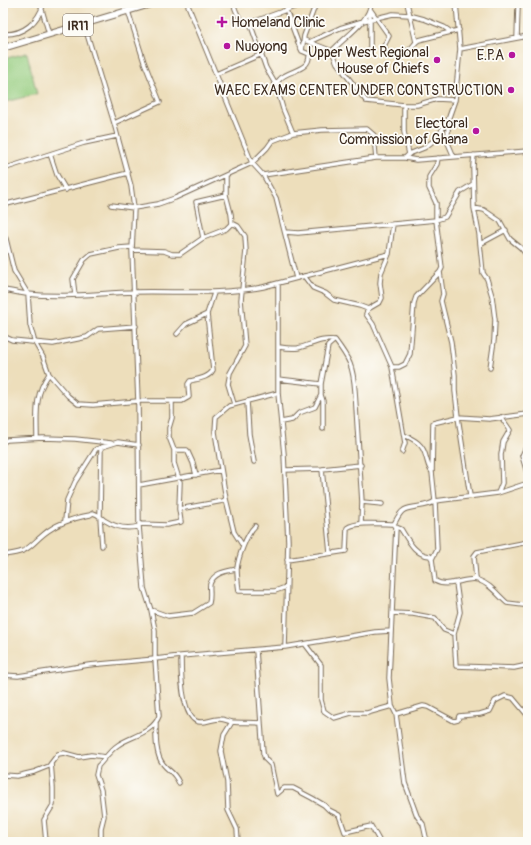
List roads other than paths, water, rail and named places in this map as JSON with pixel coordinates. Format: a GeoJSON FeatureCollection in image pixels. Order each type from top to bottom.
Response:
{"type":"FeatureCollection","features":[{"type":"Feature","properties":{"kind":"main road","name":"IR11"},"geometry":{"type":"LineString","coordinates":[[3,48],[154,3]]}},
{"type":"Feature","properties":{"kind":"street"},"geometry":{"type":"LineString","coordinates":[[40,3],[49,34]]}},
{"type":"Feature","properties":{"kind":"street"},"geometry":{"type":"LineString","coordinates":[[3,34],[16,34],[33,24],[42,10],[44,3]]}},
{"type":"Feature","properties":{"kind":"street"},"geometry":{"type":"LineString","coordinates":[[187,3],[252,163],[263,175],[276,198],[296,278]]}},
{"type":"Feature","properties":{"kind":"street"},"geometry":{"type":"LineString","coordinates":[[233,3],[238,16],[243,21],[250,23],[306,3]]}},
{"type":"Feature","properties":{"kind":"street"},"geometry":{"type":"LineString","coordinates":[[302,50],[309,19],[316,3]]}},
{"type":"Feature","properties":{"kind":"street"},"geometry":{"type":"LineString","coordinates":[[370,51],[371,3]]}},
{"type":"Feature","properties":{"kind":"street"},"geometry":{"type":"LineString","coordinates":[[407,3],[416,42]]}},
{"type":"Feature","properties":{"kind":"street"},"geometry":{"type":"LineString","coordinates":[[405,158],[409,154],[424,148],[437,138],[448,120],[455,100],[460,49],[456,3]]}},
{"type":"Feature","properties":{"kind":"street"},"geometry":{"type":"LineString","coordinates":[[517,38],[518,7],[520,3]]}},
{"type":"Feature","properties":{"kind":"street"},"geometry":{"type":"LineString","coordinates":[[370,9],[389,36],[384,46],[387,53],[395,54],[406,52],[412,48],[416,42],[459,30]]}},
{"type":"Feature","properties":{"kind":"street"},"geometry":{"type":"LineString","coordinates":[[332,51],[363,21],[370,9]]}},
{"type":"Feature","properties":{"kind":"street"},"geometry":{"type":"LineString","coordinates":[[276,85],[280,79],[297,71],[308,63],[309,60],[309,54],[302,50],[299,45],[286,10]]}},
{"type":"Feature","properties":{"kind":"street"},"geometry":{"type":"LineString","coordinates":[[114,124],[160,102],[144,62],[128,11]]}},
{"type":"Feature","properties":{"kind":"street"},"geometry":{"type":"LineString","coordinates":[[309,42],[340,28],[393,14],[409,15],[424,19],[451,32]]}},
{"type":"Feature","properties":{"kind":"street"},"geometry":{"type":"LineString","coordinates":[[250,23],[266,68],[276,85],[283,109],[293,133]]}},
{"type":"Feature","properties":{"kind":"street"},"geometry":{"type":"LineString","coordinates":[[84,24],[128,173],[134,208],[132,249],[135,292],[138,401],[139,525],[144,588],[155,630],[158,716],[156,723],[156,745],[162,764],[177,777],[179,784]]}},
{"type":"Feature","properties":{"kind":"street"},"geometry":{"type":"LineString","coordinates":[[16,34],[19,43]]}},
{"type":"Feature","properties":{"kind":"street"},"geometry":{"type":"LineString","coordinates":[[460,49],[528,36]]}},
{"type":"Feature","properties":{"kind":"street"},"geometry":{"type":"LineString","coordinates":[[304,40],[332,51],[337,63],[366,101],[417,105],[437,99],[455,100]]}},
{"type":"Feature","properties":{"kind":"street"},"geometry":{"type":"LineString","coordinates":[[216,74],[262,54]]}},
{"type":"Feature","properties":{"kind":"street"},"geometry":{"type":"LineString","coordinates":[[404,105],[404,132],[409,154]]}},
{"type":"Feature","properties":{"kind":"street"},"geometry":{"type":"LineString","coordinates":[[448,120],[448,143],[454,156]]}},
{"type":"Feature","properties":{"kind":"street"},"geometry":{"type":"LineString","coordinates":[[111,205],[134,208],[158,204],[175,198],[252,163],[267,148],[272,140],[293,133],[329,129],[367,129],[374,135],[376,158]]}},
{"type":"Feature","properties":{"kind":"street"},"geometry":{"type":"LineString","coordinates":[[3,169],[84,143],[117,136]]}},
{"type":"Feature","properties":{"kind":"street"},"geometry":{"type":"LineString","coordinates":[[263,175],[376,158],[405,158],[416,160],[528,151]]}},
{"type":"Feature","properties":{"kind":"street"},"geometry":{"type":"LineString","coordinates":[[50,154],[58,175],[66,190]]}},
{"type":"Feature","properties":{"kind":"street"},"geometry":{"type":"LineString","coordinates":[[474,155],[474,208],[483,273],[487,279],[492,296],[495,320],[490,368]]}},
{"type":"Feature","properties":{"kind":"street"},"geometry":{"type":"LineString","coordinates":[[392,367],[398,367],[405,364],[410,354],[414,303],[416,297],[442,268],[436,220],[436,203],[430,188],[429,177],[437,164],[438,158]]}},
{"type":"Feature","properties":{"kind":"street"},"geometry":{"type":"LineString","coordinates":[[3,205],[128,173]]}},
{"type":"Feature","properties":{"kind":"street"},"geometry":{"type":"LineString","coordinates":[[226,175],[226,195],[232,224]]}},
{"type":"Feature","properties":{"kind":"street"},"geometry":{"type":"LineString","coordinates":[[285,232],[298,233],[436,220],[445,217],[460,192],[473,184]]}},
{"type":"Feature","properties":{"kind":"street"},"geometry":{"type":"LineString","coordinates":[[203,238],[196,202],[226,195]]}},
{"type":"Feature","properties":{"kind":"street"},"geometry":{"type":"LineString","coordinates":[[474,208],[484,210],[500,221],[510,239],[528,257]]}},
{"type":"Feature","properties":{"kind":"street"},"geometry":{"type":"LineString","coordinates":[[75,295],[73,279],[84,260],[91,254],[119,248],[164,251],[172,254],[180,254],[203,238],[226,229],[232,224]]}},
{"type":"Feature","properties":{"kind":"street"},"geometry":{"type":"LineString","coordinates":[[232,224],[238,226],[245,236],[246,251],[242,291],[242,317],[245,346],[230,373],[228,384],[234,404]]}},
{"type":"Feature","properties":{"kind":"street"},"geometry":{"type":"LineString","coordinates":[[393,224],[389,254],[381,273],[380,283],[382,298],[380,302],[368,309],[366,314],[373,324],[392,367],[405,443],[402,452]]}},
{"type":"Feature","properties":{"kind":"street"},"geometry":{"type":"LineString","coordinates":[[480,244],[506,230]]}},
{"type":"Feature","properties":{"kind":"street"},"geometry":{"type":"LineString","coordinates":[[3,235],[6,239],[14,270],[23,288],[28,294],[30,326],[35,343],[43,357],[49,374],[68,396],[78,404],[93,405],[187,399],[189,397],[188,384],[205,377],[212,373],[213,370],[207,314],[214,293]]}},
{"type":"Feature","properties":{"kind":"street"},"geometry":{"type":"LineString","coordinates":[[3,290],[28,294],[75,295],[135,292],[214,293],[242,291],[389,254]]}},
{"type":"Feature","properties":{"kind":"street"},"geometry":{"type":"LineString","coordinates":[[440,272],[443,294],[441,301],[451,342],[458,417],[470,496]]}},
{"type":"Feature","properties":{"kind":"street"},"geometry":{"type":"LineString","coordinates":[[304,276],[313,288],[325,293],[334,300],[368,309]]}},
{"type":"Feature","properties":{"kind":"street"},"geometry":{"type":"LineString","coordinates":[[278,283],[278,393],[285,470],[288,541],[285,647]]}},
{"type":"Feature","properties":{"kind":"street"},"geometry":{"type":"LineString","coordinates":[[177,334],[186,324],[207,314]]}},
{"type":"Feature","properties":{"kind":"street"},"geometry":{"type":"LineString","coordinates":[[3,336],[12,340],[53,344],[69,342],[87,337],[98,330],[136,326]]}},
{"type":"Feature","properties":{"kind":"street"},"geometry":{"type":"LineString","coordinates":[[279,347],[298,348],[320,340],[335,340]]}},
{"type":"Feature","properties":{"kind":"street"},"geometry":{"type":"LineString","coordinates":[[323,429],[323,401],[321,395],[321,384],[328,346],[335,340]]}},
{"type":"Feature","properties":{"kind":"street"},"geometry":{"type":"LineString","coordinates":[[335,340],[348,358],[354,372],[362,502],[361,524]]}},
{"type":"Feature","properties":{"kind":"street"},"geometry":{"type":"LineString","coordinates":[[37,438],[36,405],[42,384],[49,374]]}},
{"type":"Feature","properties":{"kind":"street"},"geometry":{"type":"LineString","coordinates":[[278,379],[321,384]]}},
{"type":"Feature","properties":{"kind":"street"},"geometry":{"type":"LineString","coordinates":[[243,546],[234,532],[226,499],[215,432],[216,417],[229,406],[234,404],[278,393]]}},
{"type":"Feature","properties":{"kind":"street"},"geometry":{"type":"LineString","coordinates":[[281,422],[292,420],[299,413],[315,407],[321,395]]}},
{"type":"Feature","properties":{"kind":"street"},"geometry":{"type":"LineString","coordinates":[[3,555],[16,554],[26,550],[44,534],[65,521],[93,513],[100,516],[106,522],[122,528],[133,528],[139,525],[181,522],[179,509],[180,482],[174,463],[174,450],[169,437],[169,428],[172,418],[172,401]]}},
{"type":"Feature","properties":{"kind":"street"},"geometry":{"type":"LineString","coordinates":[[247,401],[249,434],[254,462]]}},
{"type":"Feature","properties":{"kind":"street"},"geometry":{"type":"LineString","coordinates":[[528,414],[500,416],[489,419],[458,417],[433,423],[432,472],[437,549],[432,560],[435,581],[440,584],[456,583],[476,579],[490,586],[507,603],[523,605],[528,604]]}},
{"type":"Feature","properties":{"kind":"street"},"geometry":{"type":"LineString","coordinates":[[498,493],[502,483],[501,455],[503,442],[510,430],[500,416]]}},
{"type":"Feature","properties":{"kind":"street"},"geometry":{"type":"LineString","coordinates":[[404,435],[422,447],[428,468],[432,472]]}},
{"type":"Feature","properties":{"kind":"street"},"geometry":{"type":"LineString","coordinates":[[4,440],[37,438],[75,439],[112,444]]}},
{"type":"Feature","properties":{"kind":"street"},"geometry":{"type":"LineString","coordinates":[[65,521],[68,500],[75,482],[96,449],[118,442],[139,445]]}},
{"type":"Feature","properties":{"kind":"street"},"geometry":{"type":"LineString","coordinates":[[528,443],[522,456],[528,476]]}},
{"type":"Feature","properties":{"kind":"street"},"geometry":{"type":"LineString","coordinates":[[101,447],[100,516],[102,546]]}},
{"type":"Feature","properties":{"kind":"street"},"geometry":{"type":"LineString","coordinates":[[174,450],[187,450],[193,463],[196,475]]}},
{"type":"Feature","properties":{"kind":"street"},"geometry":{"type":"LineString","coordinates":[[285,470],[322,469],[360,465]]}},
{"type":"Feature","properties":{"kind":"street"},"geometry":{"type":"LineString","coordinates":[[322,469],[330,553]]}},
{"type":"Feature","properties":{"kind":"street"},"geometry":{"type":"LineString","coordinates":[[139,485],[221,470]]}},
{"type":"Feature","properties":{"kind":"street"},"geometry":{"type":"LineString","coordinates":[[427,842],[423,831],[423,824],[418,816],[405,783],[396,714],[392,706],[388,678],[395,526],[399,516],[404,510],[429,505],[435,501],[498,493],[528,483]]}},
{"type":"Feature","properties":{"kind":"street"},"geometry":{"type":"LineString","coordinates":[[179,509],[223,501],[226,499]]}},
{"type":"Feature","properties":{"kind":"street"},"geometry":{"type":"LineString","coordinates":[[362,502],[382,504]]}},
{"type":"Feature","properties":{"kind":"street"},"geometry":{"type":"LineString","coordinates":[[287,560],[346,551],[347,528],[349,526],[361,524],[395,526],[401,528],[416,551],[423,556],[430,556],[432,560]]}},
{"type":"Feature","properties":{"kind":"street"},"geometry":{"type":"LineString","coordinates":[[254,526],[250,530],[243,546],[237,569],[238,592],[275,591],[286,587]]}},
{"type":"Feature","properties":{"kind":"street"},"geometry":{"type":"LineString","coordinates":[[476,579],[474,556],[478,552],[528,542]]}},
{"type":"Feature","properties":{"kind":"street"},"geometry":{"type":"LineString","coordinates":[[151,610],[168,616],[193,613],[209,603],[211,595],[210,585],[213,579],[220,573],[237,569]]}},
{"type":"Feature","properties":{"kind":"street"},"geometry":{"type":"LineString","coordinates":[[456,583],[460,612],[454,634],[456,666],[514,668],[528,665]]}},
{"type":"Feature","properties":{"kind":"street"},"geometry":{"type":"LineString","coordinates":[[392,613],[413,614],[435,618],[444,630],[454,634]]}},
{"type":"Feature","properties":{"kind":"street"},"geometry":{"type":"LineString","coordinates":[[3,675],[18,676],[89,665],[285,647],[375,632],[391,631]]}},
{"type":"Feature","properties":{"kind":"street"},"geometry":{"type":"LineString","coordinates":[[305,644],[321,664],[321,700],[324,711],[334,718],[351,713],[368,713],[392,706]]}},
{"type":"Feature","properties":{"kind":"street"},"geometry":{"type":"LineString","coordinates":[[256,650],[263,753],[265,759],[271,765],[277,794],[284,788],[293,788],[340,815],[345,832],[371,826],[380,842]]}},
{"type":"Feature","properties":{"kind":"street"},"geometry":{"type":"LineString","coordinates":[[181,656],[183,693],[190,715],[196,721],[203,722],[220,719],[232,722],[260,723]]}},
{"type":"Feature","properties":{"kind":"street"},"geometry":{"type":"LineString","coordinates":[[396,714],[423,706],[428,707],[454,721],[458,720],[460,716],[480,714],[490,711],[495,701],[505,696],[513,698],[528,716]]}},
{"type":"Feature","properties":{"kind":"street"},"geometry":{"type":"LineString","coordinates":[[232,722],[224,735],[221,751],[227,782],[228,810],[237,829],[238,842]]}},
{"type":"Feature","properties":{"kind":"street"},"geometry":{"type":"LineString","coordinates":[[101,842],[101,828],[104,816],[101,790],[96,775],[98,766],[117,745],[138,735],[156,723]]}},
{"type":"Feature","properties":{"kind":"street"},"geometry":{"type":"LineString","coordinates":[[3,775],[17,776],[34,772],[51,763],[58,754],[64,753],[79,757],[91,755],[106,757]]}},
{"type":"Feature","properties":{"kind":"street"},"geometry":{"type":"LineString","coordinates":[[46,842],[44,820],[53,805],[51,763]]}},
{"type":"Feature","properties":{"kind":"place","name":"Homeland Clinic"},"geometry":{"type":"Point","coordinates":[222,22]}},
{"type":"Feature","properties":{"kind":"place","name":"Nuoyong"},"geometry":{"type":"Point","coordinates":[227,46]}},
{"type":"Feature","properties":{"kind":"place","name":"E.P.A"},"geometry":{"type":"Point","coordinates":[512,55]}},
{"type":"Feature","properties":{"kind":"place","name":"Upper West Regional House of Chiefs"},"geometry":{"type":"Point","coordinates":[437,60]}},
{"type":"Feature","properties":{"kind":"place","name":"WAEC EXAMS CENTER UNDER CONTSTRUCTION"},"geometry":{"type":"Point","coordinates":[511,90]}},
{"type":"Feature","properties":{"kind":"place","name":"Electoral Commission of Ghana"},"geometry":{"type":"Point","coordinates":[476,131]}}]}
